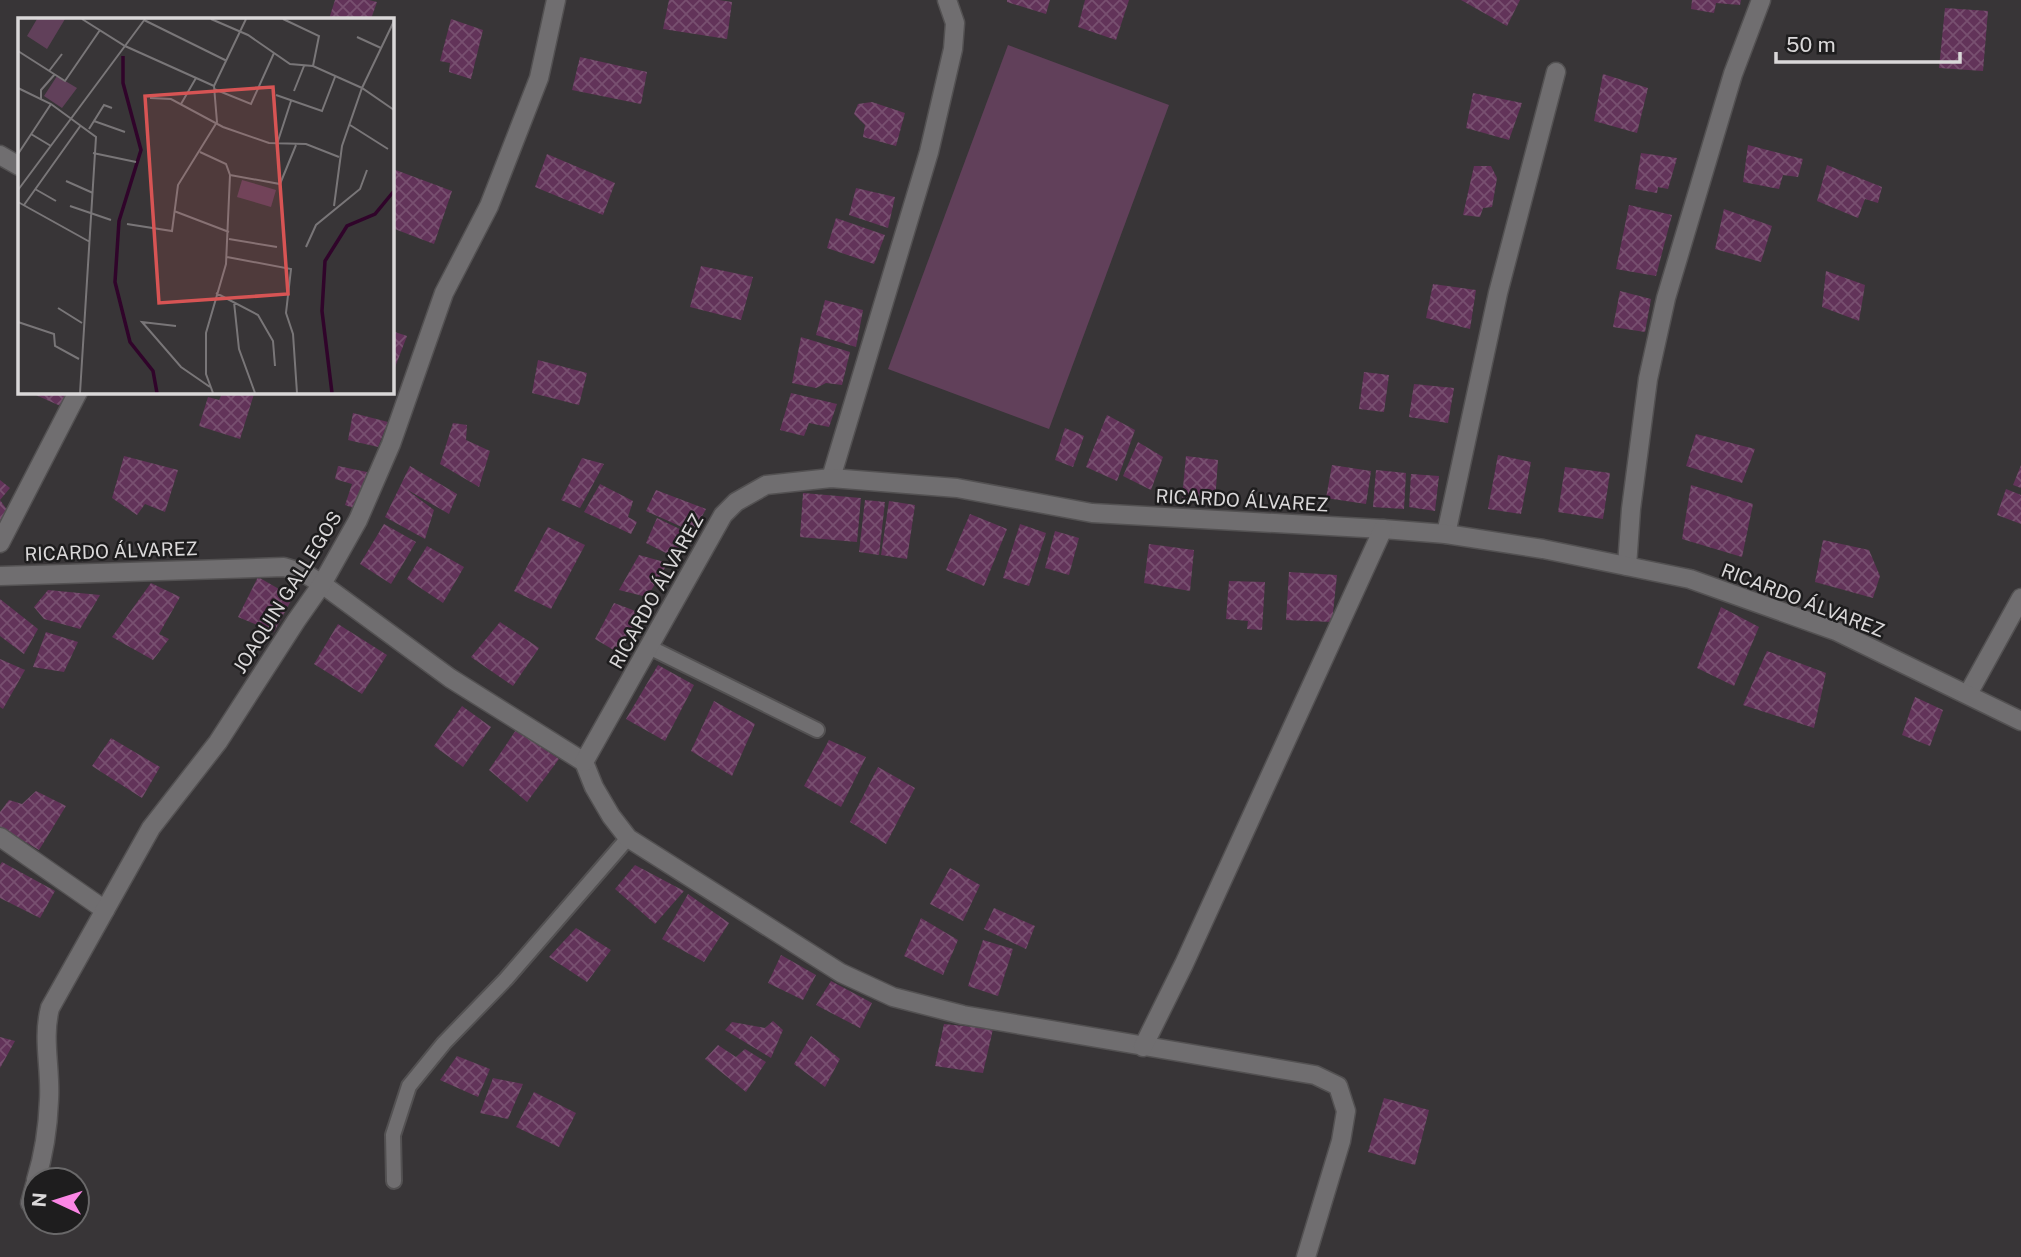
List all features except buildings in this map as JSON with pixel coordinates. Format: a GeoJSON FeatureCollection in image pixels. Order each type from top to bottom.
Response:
{"type":"FeatureCollection","features":[{"type":"Feature","properties":{"kind":"street"},"geometry":{"type":"LineString","coordinates":[[831,478],[929,152],[953,49],[955,23],[947,0]]}},
{"type":"Feature","properties":{"kind":"street"},"geometry":{"type":"LineString","coordinates":[[1628,566],[1631,509],[1648,379],[1666,298],[1733,74],[1761,0]]}},
{"type":"Feature","properties":{"kind":"street","name":"JOAQUIN GALLEGOS"},"geometry":{"type":"LineString","coordinates":[[40,1166],[50,1099],[45,1026],[50,1008],[151,828],[218,742],[322,584],[358,520],[391,444],[444,293],[489,206],[539,78],[552,1]]}},
{"type":"Feature","properties":{"kind":"street"},"geometry":{"type":"LineString","coordinates":[[1446,534],[1498,293],[1556,72]]}},
{"type":"Feature","properties":{"kind":"street"},"geometry":{"type":"LineString","coordinates":[[0,155],[18,165]]}},
{"type":"Feature","properties":{"kind":"street"},"geometry":{"type":"LineString","coordinates":[[0,543],[77,394]]}},
{"type":"Feature","properties":{"kind":"street","name":"RICARDO ÁLVAREZ"},"geometry":{"type":"LineString","coordinates":[[0,576],[284,567],[304,573],[450,678],[584,762],[723,515],[736,502],[766,485],[831,478],[957,488],[1092,513],[1446,534],[1628,566],[1690,579],[1836,631],[2021,721]]}},
{"type":"Feature","properties":{"kind":"street"},"geometry":{"type":"LineString","coordinates":[[1143,1047],[1184,964],[1383,529]]}},
{"type":"Feature","properties":{"kind":"street"},"geometry":{"type":"LineString","coordinates":[[1968,694],[2021,597]]}},
{"type":"Feature","properties":{"kind":"street"},"geometry":{"type":"LineString","coordinates":[[584,762],[594,787],[628,838],[841,973],[893,997],[963,1015],[1315,1075],[1338,1086],[1346,1111],[1341,1141],[1306,1257]]}},
{"type":"Feature","properties":{"kind":"street"},"geometry":{"type":"LineString","coordinates":[[0,838],[105,910]]}},
{"type":"Feature","properties":{"kind":"lane"},"geometry":{"type":"LineString","coordinates":[[649,647],[817,730]]}},
{"type":"Feature","properties":{"kind":"lane"},"geometry":{"type":"LineString","coordinates":[[394,1181],[393,1135],[409,1086],[444,1043],[506,979],[628,838]]}},
{"type":"Feature","properties":{"kind":"shaded area"},"geometry":{"type":"Polygon","coordinates":[[[1008,45],[1169,105],[1049,429],[888,369],[1008,45]]]}}]}
